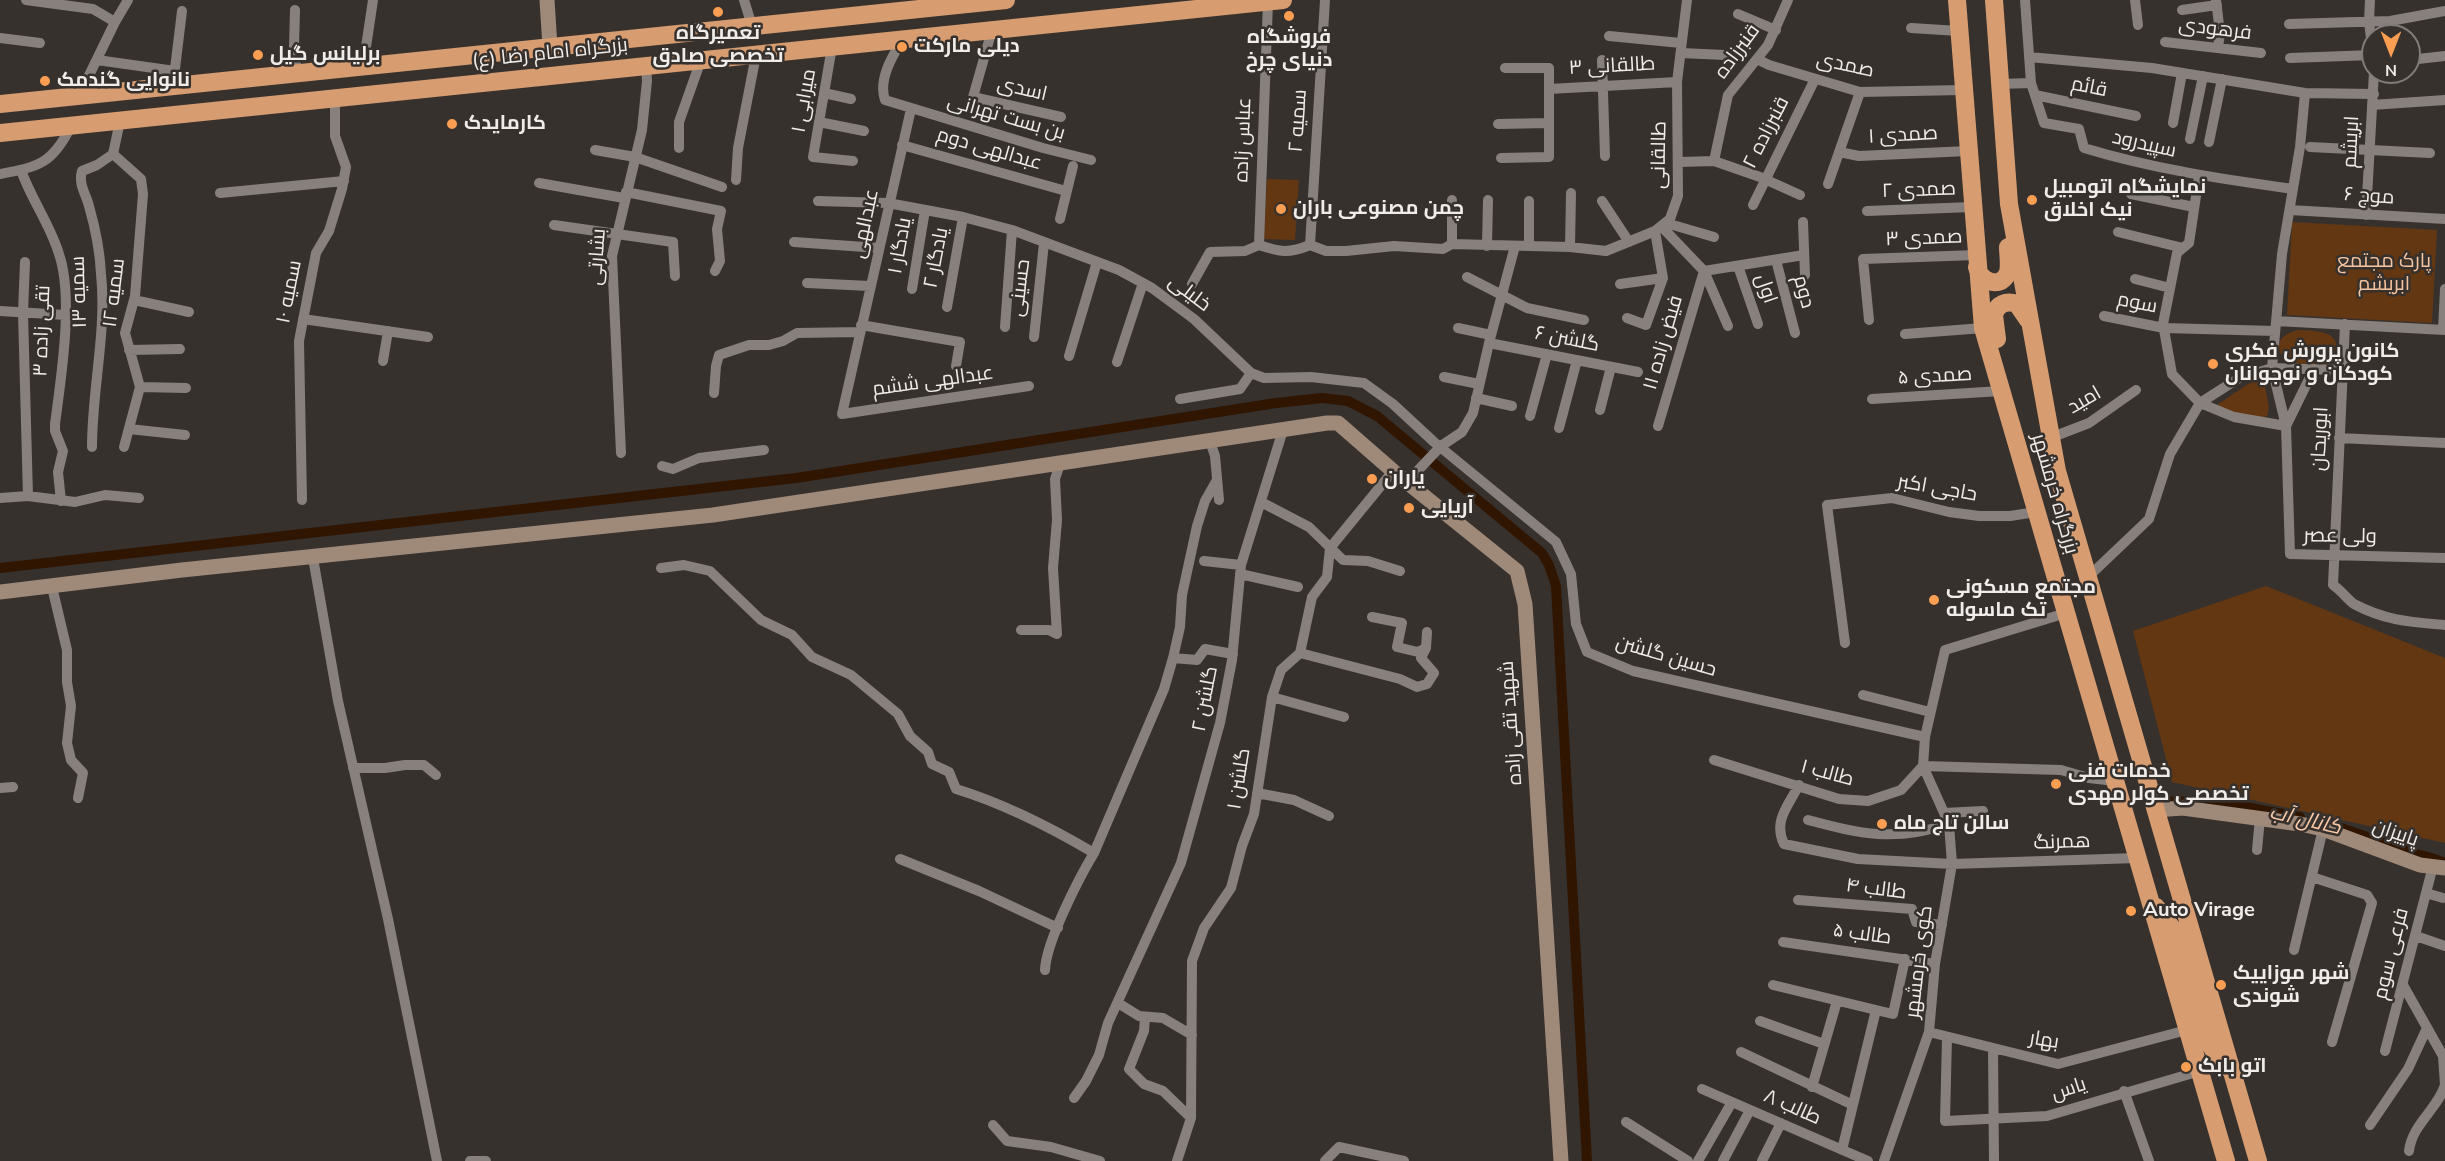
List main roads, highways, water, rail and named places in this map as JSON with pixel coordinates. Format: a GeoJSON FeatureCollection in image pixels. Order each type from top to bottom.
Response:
{"type":"FeatureCollection","features":[{"type":"Feature","properties":{"kind":"highway","name":"بزرگراه امام رضا (ع)"},"geometry":{"type":"LineString","coordinates":[[0,104],[79,96],[174,78],[297,73],[363,67],[752,26],[867,7],[1006,0]]}},
{"type":"Feature","properties":{"kind":"highway","name":"بزرگراه خرمشهر"},"geometry":{"type":"LineString","coordinates":[[1956,0],[1983,328],[2150,900],[2235,1084],[2258,1161]]}},
{"type":"Feature","properties":{"kind":"highway","name":"بزرگراه خرمشهر"},"geometry":{"type":"LineString","coordinates":[[1994,0],[2005,164],[2012,223],[2050,438],[2060,483],[2155,810],[2190,985],[2187,1030],[2226,1161]]}},
{"type":"Feature","properties":{"kind":"highway","name":"بزرگراه امام رضا (ع)"},"geometry":{"type":"LineString","coordinates":[[0,133],[1275,1]]}},
{"type":"Feature","properties":{"kind":"highway"},"geometry":{"type":"LineString","coordinates":[[0,116],[31,113],[60,98]]}},
{"type":"Feature","properties":{"kind":"highway"},"geometry":{"type":"LineString","coordinates":[[1976,260],[1980,276],[1989,282],[2002,279],[2008,270],[2005,164]]}},
{"type":"Feature","properties":{"kind":"highway"},"geometry":{"type":"LineString","coordinates":[[2021,460],[1994,323],[1994,312],[2003,303],[2014,303],[2023,310],[2030,324]]}},
{"type":"Feature","properties":{"kind":"main road"},"geometry":{"type":"LineString","coordinates":[[547,0],[550,47]]}},
{"type":"Feature","properties":{"kind":"main road","name":"شهید تقی زاده"},"geometry":{"type":"LineString","coordinates":[[0,592],[454,541],[713,515],[1338,423],[1393,471],[1517,571],[1525,604],[1561,1161]]}},
{"type":"Feature","properties":{"kind":"main road","name":"پاییزان"},"geometry":{"type":"LineString","coordinates":[[2155,810],[2183,808],[2323,829],[2420,865],[2439,867]]}},
{"type":"Feature","properties":{"kind":"waterway"},"geometry":{"type":"LineString","coordinates":[[0,568],[796,478],[1276,403],[1322,398],[1348,401],[1377,416],[1542,553],[1556,586],[1587,1161]]}},
{"type":"Feature","properties":{"kind":"waterway","name":"کانال آب"},"geometry":{"type":"LineString","coordinates":[[2161,802],[2213,803],[2300,817]]}},
{"type":"Feature","properties":{"kind":"waterway","name":"کانال آب"},"geometry":{"type":"LineString","coordinates":[[2324,823],[2445,863]]}},
{"type":"Feature","properties":{"kind":"place","name":"تعمیرگاه تخصصی صادق"},"geometry":{"type":"Point","coordinates":[718,12]}},
{"type":"Feature","properties":{"kind":"place","name":"فروشگاه دنیای چرخ"},"geometry":{"type":"Point","coordinates":[1289,16]}},
{"type":"Feature","properties":{"kind":"place","name":"دیلی مارکت"},"geometry":{"type":"Point","coordinates":[902,47]}},
{"type":"Feature","properties":{"kind":"place","name":"برلیانس گیل"},"geometry":{"type":"Point","coordinates":[258,55]}},
{"type":"Feature","properties":{"kind":"place","name":"نانوایی گندمک"},"geometry":{"type":"Point","coordinates":[45,81]}},
{"type":"Feature","properties":{"kind":"place","name":"کارمایدک"},"geometry":{"type":"Point","coordinates":[452,124]}},
{"type":"Feature","properties":{"kind":"place","name":"نمایشگاه اتومبیل نیک اخلاق"},"geometry":{"type":"Point","coordinates":[2032,200]}},
{"type":"Feature","properties":{"kind":"place","name":"چمن مصنوعی باران"},"geometry":{"type":"Point","coordinates":[1281,209]}},
{"type":"Feature","properties":{"kind":"place","name":"کانون پرورش فکری کودکان و نوجوانان"},"geometry":{"type":"Point","coordinates":[2213,364]}},
{"type":"Feature","properties":{"kind":"place","name":"یاران"},"geometry":{"type":"Point","coordinates":[1372,479]}},
{"type":"Feature","properties":{"kind":"place","name":"آریایی"},"geometry":{"type":"Point","coordinates":[1409,508]}},
{"type":"Feature","properties":{"kind":"place","name":"مجتمع مسکونی تک ماسوله"},"geometry":{"type":"Point","coordinates":[1934,600]}},
{"type":"Feature","properties":{"kind":"place","name":"خدمات فنی تخصصی کولر مهدی"},"geometry":{"type":"Point","coordinates":[2056,784]}},
{"type":"Feature","properties":{"kind":"place","name":"سالن تاج ماه"},"geometry":{"type":"Point","coordinates":[1882,824]}},
{"type":"Feature","properties":{"kind":"place","name":"Auto Virage"},"geometry":{"type":"Point","coordinates":[2131,911]}},
{"type":"Feature","properties":{"kind":"place","name":"شهر موزاییک شوندی"},"geometry":{"type":"Point","coordinates":[2221,985]}},
{"type":"Feature","properties":{"kind":"place","name":"اتو بابک"},"geometry":{"type":"Point","coordinates":[2186,1067]}},
{"type":"Feature","properties":{"kind":"park label","name":"پارک مجتمع ابریشم"},"geometry":{"type":"Point","coordinates":[2384,274]}}]}
